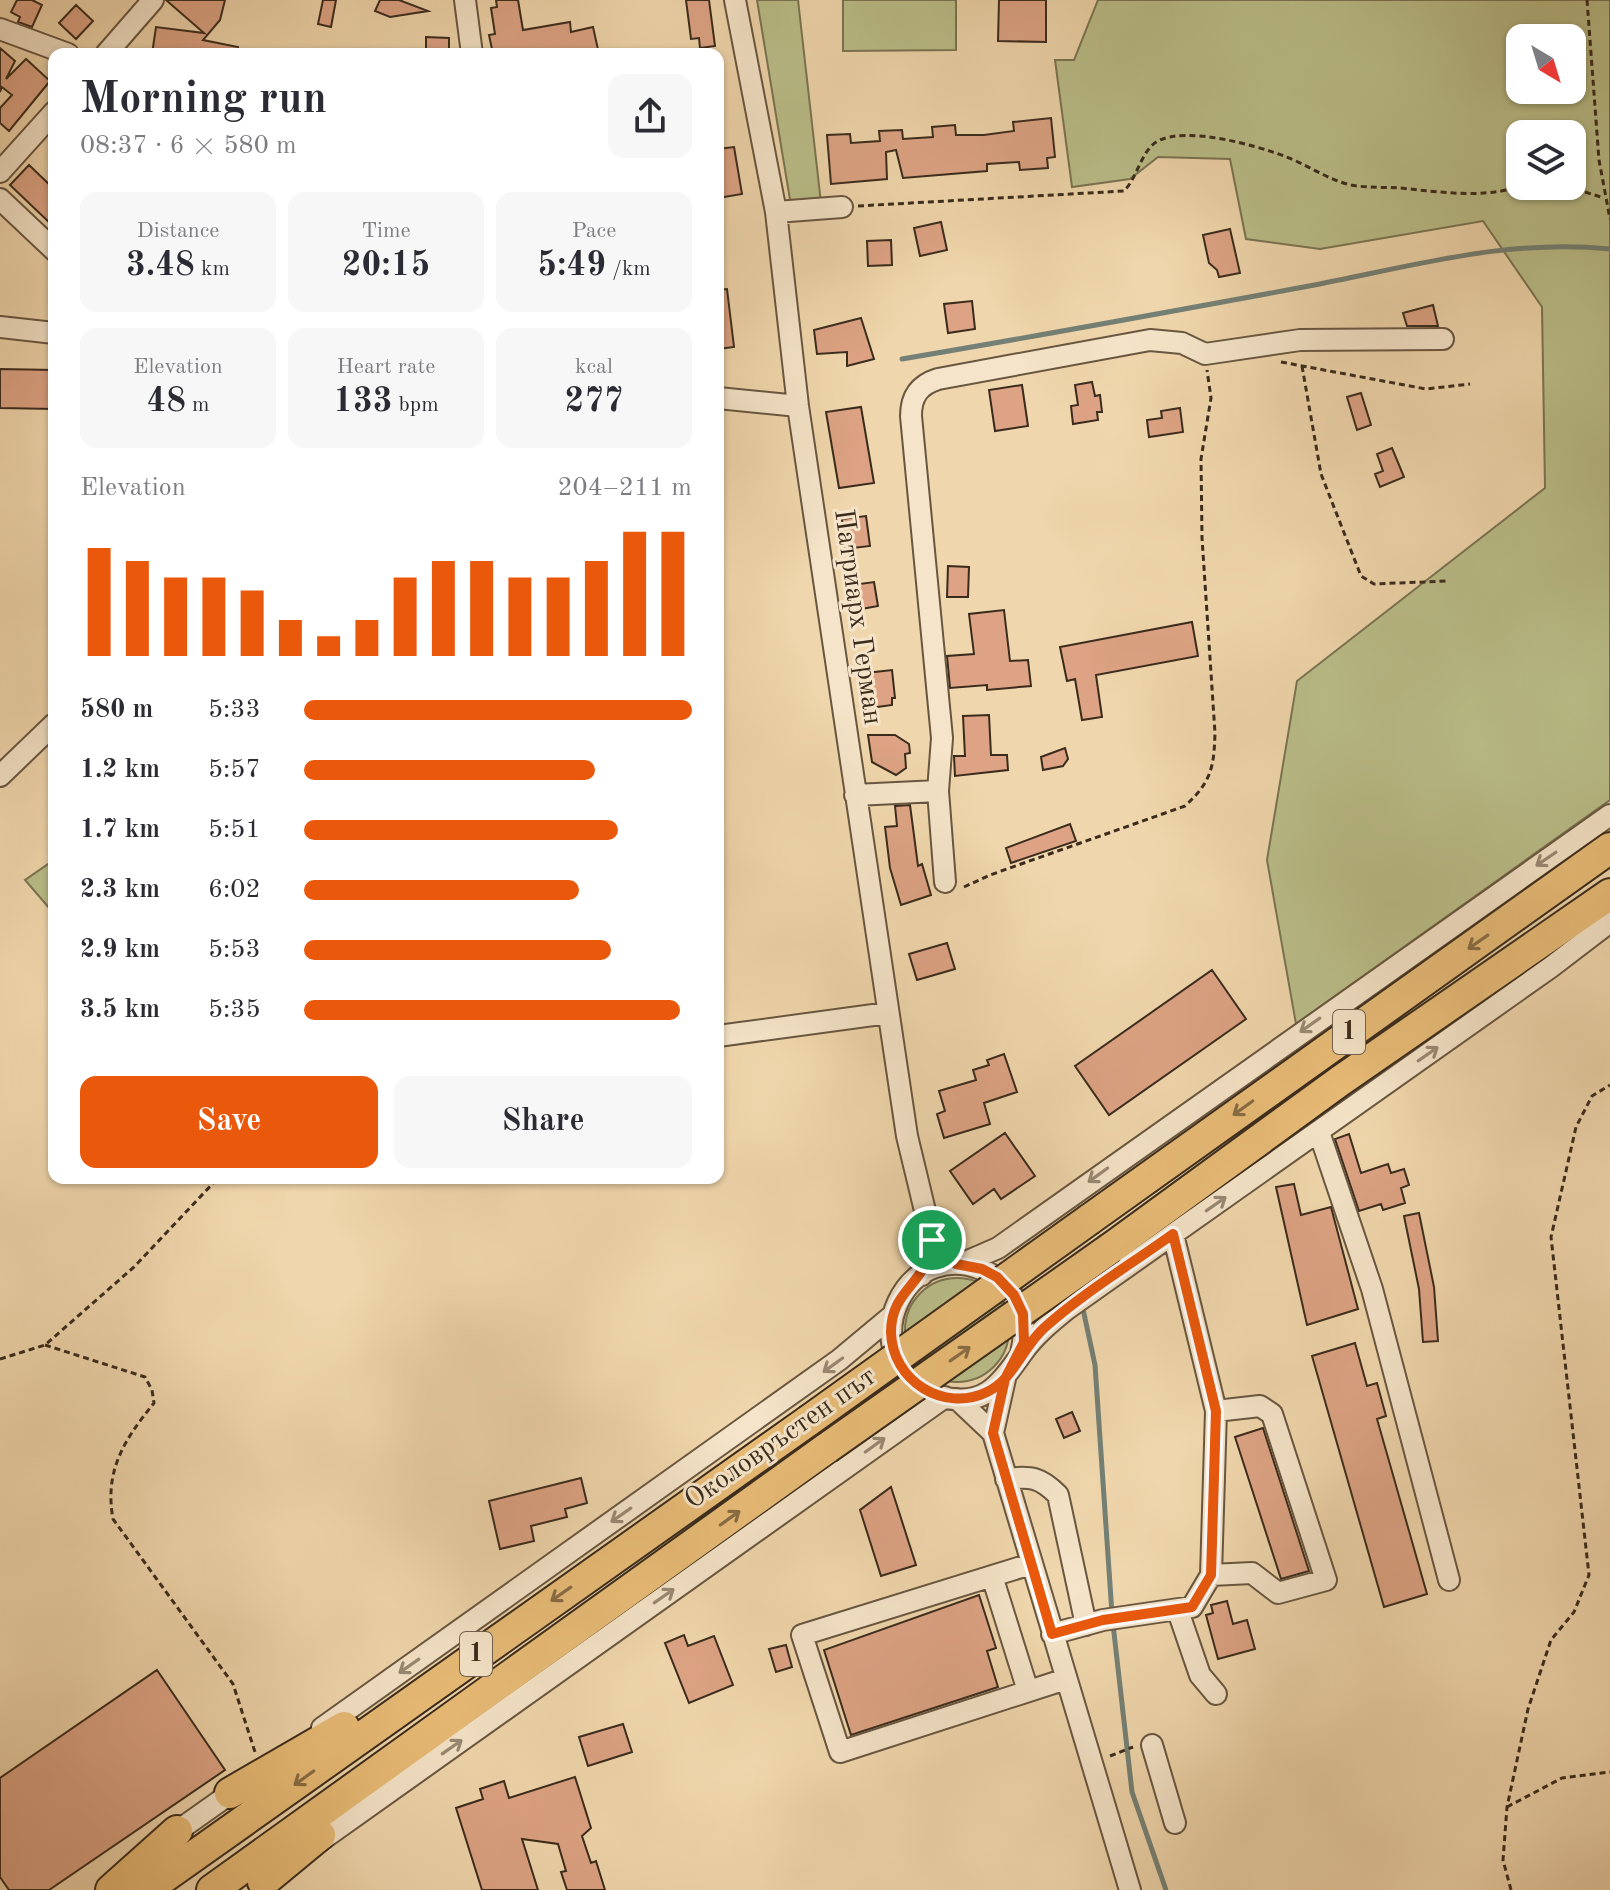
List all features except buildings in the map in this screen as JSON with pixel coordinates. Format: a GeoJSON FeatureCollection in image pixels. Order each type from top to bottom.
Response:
{"type":"FeatureCollection","features":[{"type":"Feature","properties":{"kind":"highway","name":"Околовръстен път"},"geometry":{"type":"LineString","coordinates":[[146,1890],[1610,848]]}},
{"type":"Feature","properties":{"kind":"highway","name":"Околовръстен път"},"geometry":{"type":"LineString","coordinates":[[212,1890],[1340,1081],[1610,894]]}},
{"type":"Feature","properties":{"kind":"highway"},"geometry":{"type":"LineString","coordinates":[[230,1793],[498,1638]]}},
{"type":"Feature","properties":{"kind":"highway"},"geometry":{"type":"LineString","coordinates":[[257,1886],[528,1662]]}},
{"type":"Feature","properties":{"kind":"highway"},"geometry":{"type":"LineString","coordinates":[[111,1890],[177,1831]]}},
{"type":"Feature","properties":{"kind":"street"},"geometry":{"type":"LineString","coordinates":[[111,48],[153,0]]}},
{"type":"Feature","properties":{"kind":"street"},"geometry":{"type":"LineString","coordinates":[[465,0],[471,48]]}},
{"type":"Feature","properties":{"kind":"street","name":"Патриарх Герман"},"geometry":{"type":"LineString","coordinates":[[735,0],[776,212],[798,406],[907,1136],[932,1240],[922,1275]]}},
{"type":"Feature","properties":{"kind":"street"},"geometry":{"type":"LineString","coordinates":[[0,29],[52,48]]}},
{"type":"Feature","properties":{"kind":"street"},"geometry":{"type":"LineString","coordinates":[[0,172],[48,119]]}},
{"type":"Feature","properties":{"kind":"street"},"geometry":{"type":"LineString","coordinates":[[0,199],[48,244]]}},
{"type":"Feature","properties":{"kind":"street"},"geometry":{"type":"LineString","coordinates":[[776,212],[842,207]]}},
{"type":"Feature","properties":{"kind":"street"},"geometry":{"type":"LineString","coordinates":[[0,327],[48,332]]}},
{"type":"Feature","properties":{"kind":"street"},"geometry":{"type":"LineString","coordinates":[[945,882],[938,791],[942,738],[911,416],[914,396],[920,388],[938,379],[1150,340],[1182,343],[1205,354],[1300,340],[1443,339]]}},
{"type":"Feature","properties":{"kind":"street"},"geometry":{"type":"LineString","coordinates":[[724,399],[798,406]]}},
{"type":"Feature","properties":{"kind":"street"},"geometry":{"type":"LineString","coordinates":[[0,776],[48,730]]}},
{"type":"Feature","properties":{"kind":"street"},"geometry":{"type":"LineString","coordinates":[[855,795],[938,791]]}},
{"type":"Feature","properties":{"kind":"street"},"geometry":{"type":"LineString","coordinates":[[94,1890],[839,1360],[893,1315],[904,1292],[922,1275],[998,1248],[1610,815]]}},
{"type":"Feature","properties":{"kind":"street"},"geometry":{"type":"LineString","coordinates":[[1130,1890],[993,1433],[1005,1379],[1021,1353],[1067,1309],[1610,922]]}},
{"type":"Feature","properties":{"kind":"street"},"geometry":{"type":"LineString","coordinates":[[724,1035],[888,1013]]}},
{"type":"Feature","properties":{"kind":"street"},"geometry":{"type":"LineString","coordinates":[[1319,1132],[1372,1289],[1449,1580]]}},
{"type":"Feature","properties":{"kind":"street"},"geometry":{"type":"LineString","coordinates":[[1052,1634],[1125,1617],[1192,1607],[1211,1575],[1216,1411],[1173,1234]]}},
{"type":"Feature","properties":{"kind":"street"},"geometry":{"type":"LineString","coordinates":[[932,1240],[958,1264],[997,1277],[1014,1295],[1025,1324],[1021,1353]]}},
{"type":"Feature","properties":{"kind":"street"},"geometry":{"type":"LineString","coordinates":[[893,1315],[893,1350],[904,1371],[917,1385],[951,1398],[993,1433]]}},
{"type":"Feature","properties":{"kind":"street"},"geometry":{"type":"LineString","coordinates":[[257,1886],[951,1398],[987,1392],[1005,1379]]}},
{"type":"Feature","properties":{"kind":"street"},"geometry":{"type":"LineString","coordinates":[[1211,1575],[1252,1573],[1278,1593],[1326,1580],[1272,1414],[1260,1406],[1216,1411]]}},
{"type":"Feature","properties":{"kind":"street"},"geometry":{"type":"LineString","coordinates":[[1006,1479],[1031,1476],[1043,1480],[1058,1495],[1094,1623]]}},
{"type":"Feature","properties":{"kind":"street"},"geometry":{"type":"LineString","coordinates":[[1031,1564],[802,1635],[840,1752],[1066,1679]]}},
{"type":"Feature","properties":{"kind":"street"},"geometry":{"type":"LineString","coordinates":[[992,1576],[1028,1691]]}},
{"type":"Feature","properties":{"kind":"street"},"geometry":{"type":"LineString","coordinates":[[1178,1611],[1200,1675],[1216,1694]]}},
{"type":"Feature","properties":{"kind":"street"},"geometry":{"type":"LineString","coordinates":[[1143,1746],[1175,1823]]}},
{"type":"Feature","properties":{"kind":"path"},"geometry":{"type":"LineString","coordinates":[[1587,0],[1605,199],[1610,219]]}},
{"type":"Feature","properties":{"kind":"path"},"geometry":{"type":"LineString","coordinates":[[842,207],[1124,191],[1133,181],[1149,149],[1159,141],[1183,135],[1234,142],[1284,156],[1350,185],[1460,194],[1506,191]]}},
{"type":"Feature","properties":{"kind":"path"},"geometry":{"type":"LineString","coordinates":[[1586,193],[1605,199]]}},
{"type":"Feature","properties":{"kind":"path"},"geometry":{"type":"LineString","coordinates":[[945,882],[958,890],[990,875],[1185,806],[1204,788],[1214,762],[1215,733],[1202,538],[1201,459],[1211,398],[1205,354]]}},
{"type":"Feature","properties":{"kind":"path"},"geometry":{"type":"LineString","coordinates":[[1272,360],[1426,389],[1470,384]]}},
{"type":"Feature","properties":{"kind":"path"},"geometry":{"type":"LineString","coordinates":[[1302,366],[1321,474],[1361,576],[1374,584],[1447,581]]}},
{"type":"Feature","properties":{"kind":"path"},"geometry":{"type":"LineString","coordinates":[[1511,1890],[1503,1860],[1507,1807],[1528,1709],[1551,1640],[1574,1612],[1589,1575],[1551,1237],[1576,1127],[1592,1096],[1610,1085]]}},
{"type":"Feature","properties":{"kind":"path"},"geometry":{"type":"LineString","coordinates":[[0,1359],[45,1345],[134,1267],[212,1184]]}},
{"type":"Feature","properties":{"kind":"path"},"geometry":{"type":"LineString","coordinates":[[45,1345],[145,1377],[152,1390],[154,1403],[127,1436],[118,1455],[110,1502],[113,1519],[233,1684],[248,1735],[263,1770]]}},
{"type":"Feature","properties":{"kind":"path"},"geometry":{"type":"LineString","coordinates":[[1116,1753],[1143,1746]]}},
{"type":"Feature","properties":{"kind":"path"},"geometry":{"type":"LineString","coordinates":[[1507,1807],[1562,1778],[1608,1771]]}},
{"type":"Feature","properties":{"kind":"green space"},"geometry":{"type":"Polygon","coordinates":[[[757,0],[798,0],[821,203],[791,206],[757,0]]]}},
{"type":"Feature","properties":{"kind":"green space"},"geometry":{"type":"Polygon","coordinates":[[[843,0],[956,0],[956,50],[843,51],[843,0]]]}},
{"type":"Feature","properties":{"kind":"green space"},"geometry":{"type":"Polygon","coordinates":[[[1098,0],[1610,0],[1610,800],[1296,1024],[1267,860],[1297,681],[1545,488],[1542,307],[1483,221],[1320,249],[1246,239],[1230,159],[1158,157],[1130,179],[1072,187],[1055,60],[1074,60],[1098,0]]]}},
{"type":"Feature","properties":{"kind":"green space"},"geometry":{"type":"Polygon","coordinates":[[[48,864],[48,907],[25,880],[48,864]]]}},
{"type":"Feature","properties":{"kind":"green space"},"geometry":{"type":"Polygon","coordinates":[[[957,1278],[977,1282],[994,1293],[1005,1310],[1009,1330],[1005,1350],[994,1367],[977,1378],[957,1382],[937,1378],[920,1367],[909,1350],[905,1330],[909,1310],[920,1293],[937,1282],[957,1278]]]}},
{"type":"Feature","properties":{"kind":"waterway"},"geometry":{"type":"LineString","coordinates":[[902,359],[1459,256],[1534,247],[1610,249]]}},
{"type":"Feature","properties":{"kind":"waterway"},"geometry":{"type":"LineString","coordinates":[[1083,1309],[1095,1365],[1112,1614]]}},
{"type":"Feature","properties":{"kind":"waterway"},"geometry":{"type":"LineString","coordinates":[[1113,1624],[1132,1792],[1166,1890]]}},
{"type":"Feature","properties":{"kind":"route"},"geometry":{"type":"LineString","coordinates":[[932,1240],[922,1275],[904,1292],[893,1315],[893,1350],[904,1371],[917,1385],[931,1393],[957,1399],[973,1397],[998,1385],[1012,1372],[1021,1353],[1041,1331],[1173,1234],[1216,1411],[1211,1575],[1192,1607],[1103,1620],[1052,1634],[993,1433],[1005,1379],[1012,1372],[1024,1342],[1023,1314],[1007,1285],[982,1269],[947,1260],[932,1240]]}}]}
